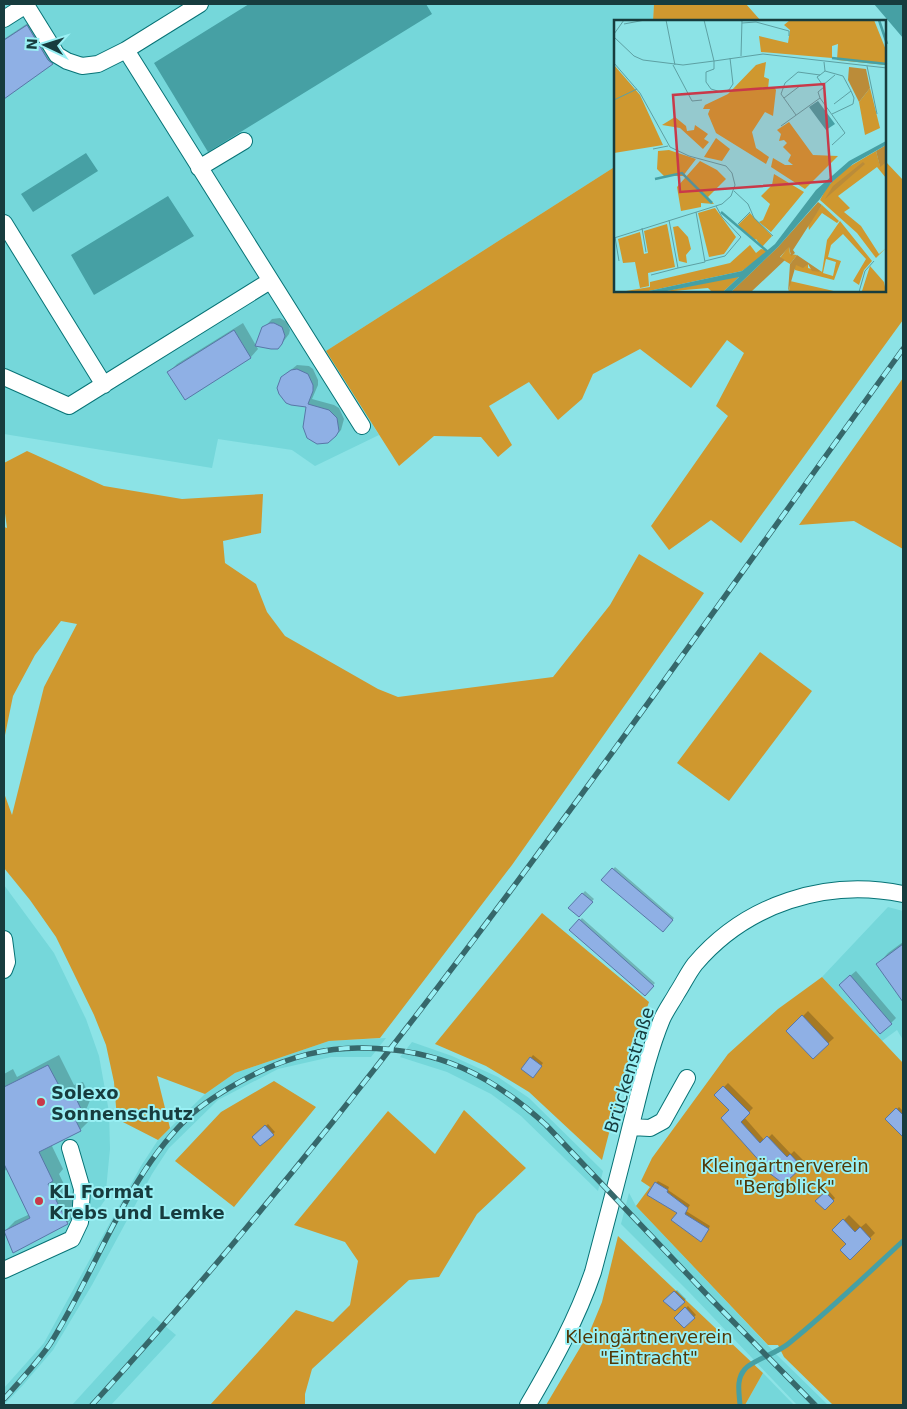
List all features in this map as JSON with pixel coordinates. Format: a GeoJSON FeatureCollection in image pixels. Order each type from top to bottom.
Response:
{"type":"FeatureCollection","features":[{"type":"Feature","properties":{"kind":"street"},"geometry":{"type":"LineString","coordinates":[[5,15],[26,5],[57,55],[67,62],[82,66],[98,64],[126,50],[200,4]]}},
{"type":"Feature","properties":{"kind":"street"},"geometry":{"type":"LineString","coordinates":[[126,50],[362,426]]}},
{"type":"Feature","properties":{"kind":"street"},"geometry":{"type":"LineString","coordinates":[[199,168],[244,141]]}},
{"type":"Feature","properties":{"kind":"street"},"geometry":{"type":"LineString","coordinates":[[4,223],[104,384]]}},
{"type":"Feature","properties":{"kind":"street"},"geometry":{"type":"LineString","coordinates":[[4,377],[69,406],[270,281]]}},
{"type":"Feature","properties":{"kind":"street","name":"Brückenstraße"},"geometry":{"type":"LineString","coordinates":[[528,1405],[566,1338],[584,1299],[593,1272],[644,1076],[662,1018],[694,966],[726,933],[744,920],[766,909],[810,895],[857,889],[903,894]]}},
{"type":"Feature","properties":{"kind":"street"},"geometry":{"type":"LineString","coordinates":[[4,939],[6,962],[4,970]]}},
{"type":"Feature","properties":{"kind":"street"},"geometry":{"type":"LineString","coordinates":[[631,1127],[650,1128],[663,1121],[687,1078]]}},
{"type":"Feature","properties":{"kind":"street"},"geometry":{"type":"LineString","coordinates":[[4,1270],[72,1239],[80,1222],[82,1189],[70,1148]]}},
{"type":"Feature","properties":{"kind":"shaded area"},"geometry":{"type":"Polygon","coordinates":[[[4,4],[654,4],[653,20],[614,20],[614,167],[326,351],[379,435],[315,466],[292,450],[218,439],[212,468],[4,434],[4,4]]]}},
{"type":"Feature","properties":{"kind":"shaded area"},"geometry":{"type":"Polygon","coordinates":[[[249,4],[426,4],[432,14],[208,152],[154,63],[249,4]]]}},
{"type":"Feature","properties":{"kind":"shaded area"},"geometry":{"type":"Polygon","coordinates":[[[874,4],[903,4],[903,38],[874,4]]]}},
{"type":"Feature","properties":{"kind":"shaded area"},"geometry":{"type":"Polygon","coordinates":[[[86,153],[98,171],[33,212],[21,194],[86,153]]]}},
{"type":"Feature","properties":{"kind":"shaded area"},"geometry":{"type":"Polygon","coordinates":[[[168,196],[194,236],[94,295],[71,255],[168,196]]]}},
{"type":"Feature","properties":{"kind":"shaded area"},"geometry":{"type":"Polygon","coordinates":[[[4,885],[54,953],[86,1019],[99,1056],[109,1112],[110,1149],[105,1200],[88,1224],[4,1266],[4,885]]]}},
{"type":"Feature","properties":{"kind":"shaded area"},"geometry":{"type":"Polygon","coordinates":[[[888,907],[903,911],[903,1040],[897,1030],[882,1041],[822,977],[888,907]]]}},
{"type":"Feature","properties":{"kind":"shaded area"},"geometry":{"type":"Polygon","coordinates":[[[386,1038],[371,1057],[331,1057],[278,1069],[218,1100],[169,1148],[152,1174],[92,1285],[53,1350],[4,1405],[4,1388],[44,1343],[141,1166],[158,1140],[205,1094],[235,1073],[329,1041],[386,1038]]]}},
{"type":"Feature","properties":{"kind":"shaded area"},"geometry":{"type":"Polygon","coordinates":[[[412,1042],[452,1056],[498,1077],[529,1098],[603,1171],[598,1191],[521,1116],[491,1094],[447,1072],[400,1057],[412,1042]]]}},
{"type":"Feature","properties":{"kind":"shaded area"},"geometry":{"type":"Polygon","coordinates":[[[629,1193],[636,1206],[777,1355],[828,1405],[797,1405],[621,1224],[629,1193]]]}},
{"type":"Feature","properties":{"kind":"shaded area"},"geometry":{"type":"Polygon","coordinates":[[[153,1316],[176,1335],[111,1405],[72,1405],[153,1316]]]}},
{"type":"Feature","properties":{"kind":"shaded area"},"geometry":{"type":"Polygon","coordinates":[[[763,1373],[794,1405],[745,1405],[763,1373]]]}},
{"type":"Feature","properties":{"kind":"green space"},"geometry":{"type":"Polygon","coordinates":[[[654,4],[746,4],[760,20],[653,20],[654,4]]]}},
{"type":"Feature","properties":{"kind":"green space"},"geometry":{"type":"Polygon","coordinates":[[[887,163],[903,180],[903,320],[741,543],[711,520],[669,550],[651,526],[728,416],[716,406],[744,353],[727,340],[691,388],[640,349],[593,374],[582,399],[558,420],[529,382],[489,406],[512,445],[498,457],[481,437],[434,436],[399,466],[326,351],[614,167],[614,292],[887,292],[887,163]]]}},
{"type":"Feature","properties":{"kind":"green space"},"geometry":{"type":"Polygon","coordinates":[[[903,378],[903,549],[854,521],[799,525],[903,378]]]}},
{"type":"Feature","properties":{"kind":"green space"},"geometry":{"type":"Polygon","coordinates":[[[27,451],[104,486],[182,499],[263,494],[261,533],[223,541],[225,563],[256,584],[267,612],[285,636],[378,689],[398,697],[553,677],[610,605],[639,554],[704,593],[512,865],[380,1038],[329,1041],[235,1073],[205,1094],[157,1076],[170,1128],[158,1140],[117,1119],[114,1082],[106,1045],[94,1015],[56,937],[30,900],[4,868],[4,793],[12,815],[44,687],[77,624],[61,621],[35,655],[13,696],[4,740],[4,527],[7,528],[4,506],[4,463],[27,451]]]}},
{"type":"Feature","properties":{"kind":"green space"},"geometry":{"type":"Polygon","coordinates":[[[760,652],[812,691],[729,801],[677,763],[760,652]]]}},
{"type":"Feature","properties":{"kind":"green space"},"geometry":{"type":"Polygon","coordinates":[[[542,913],[649,1002],[627,1064],[602,1160],[529,1092],[486,1066],[435,1044],[542,913]]]}},
{"type":"Feature","properties":{"kind":"green space","name":"Kleingärtnerverein \"Bergblick\""},"geometry":{"type":"Polygon","coordinates":[[[822,977],[903,1063],[903,1405],[833,1405],[784,1357],[778,1345],[768,1345],[636,1206],[650,1187],[641,1181],[652,1158],[728,1054],[778,1009],[822,977]]]}},
{"type":"Feature","properties":{"kind":"green space"},"geometry":{"type":"Polygon","coordinates":[[[274,1081],[316,1107],[234,1207],[175,1161],[221,1112],[274,1081]]]}},
{"type":"Feature","properties":{"kind":"green space"},"geometry":{"type":"Polygon","coordinates":[[[464,1110],[526,1168],[477,1214],[439,1277],[409,1280],[312,1369],[305,1394],[305,1405],[210,1405],[296,1310],[333,1322],[350,1305],[358,1261],[345,1242],[294,1225],[388,1111],[435,1154],[464,1110]]]}},
{"type":"Feature","properties":{"kind":"green space","name":"Kleingärtnerverein \"Eintracht\""},"geometry":{"type":"Polygon","coordinates":[[[618,1236],[763,1373],[745,1405],[546,1405],[590,1331],[602,1302],[618,1236]]]}},
{"type":"Feature","properties":{"kind":"building"},"geometry":{"type":"Polygon","coordinates":[[[27,25],[48,60],[53,64],[4,99],[4,40],[27,25]]]}},
{"type":"Feature","properties":{"kind":"building"},"geometry":{"type":"Polygon","coordinates":[[[270,323],[282,327],[285,336],[282,344],[278,349],[255,346],[262,327],[270,323]]]}},
{"type":"Feature","properties":{"kind":"building"},"geometry":{"type":"Polygon","coordinates":[[[234,330],[251,358],[185,400],[167,372],[234,330]]]}},
{"type":"Feature","properties":{"kind":"building"},"geometry":{"type":"Polygon","coordinates":[[[297,369],[308,374],[313,385],[313,391],[308,404],[329,410],[337,418],[339,431],[328,443],[317,444],[307,438],[303,427],[306,407],[286,403],[279,394],[277,388],[281,377],[291,370],[297,369]]]}},
{"type":"Feature","properties":{"kind":"building"},"geometry":{"type":"Polygon","coordinates":[[[612,868],[673,920],[663,932],[601,880],[612,868]]]}},
{"type":"Feature","properties":{"kind":"building"},"geometry":{"type":"Polygon","coordinates":[[[582,893],[593,902],[579,917],[568,908],[582,893]]]}},
{"type":"Feature","properties":{"kind":"building"},"geometry":{"type":"Polygon","coordinates":[[[579,919],[654,986],[645,996],[569,930],[579,919]]]}},
{"type":"Feature","properties":{"kind":"building"},"geometry":{"type":"Polygon","coordinates":[[[903,944],[903,1002],[876,964],[903,944]]]}},
{"type":"Feature","properties":{"kind":"building"},"geometry":{"type":"Polygon","coordinates":[[[850,975],[892,1024],[880,1034],[839,985],[850,975]]]}},
{"type":"Feature","properties":{"kind":"building"},"geometry":{"type":"Polygon","coordinates":[[[802,1015],[829,1044],[813,1059],[786,1031],[802,1015]]]}},
{"type":"Feature","properties":{"kind":"building"},"geometry":{"type":"Polygon","coordinates":[[[530,1057],[542,1066],[533,1078],[521,1069],[530,1057]]]}},
{"type":"Feature","properties":{"kind":"building"},"geometry":{"type":"Polygon","coordinates":[[[48,1065],[64,1095],[73,1092],[81,1109],[76,1121],[81,1131],[39,1152],[53,1181],[48,1184],[68,1224],[13,1253],[4,1231],[30,1218],[4,1164],[4,1087],[48,1065]]]}},
{"type":"Feature","properties":{"kind":"building"},"geometry":{"type":"Polygon","coordinates":[[[723,1086],[750,1113],[741,1122],[760,1143],[767,1136],[787,1157],[790,1154],[802,1167],[784,1184],[761,1167],[763,1165],[721,1118],[729,1110],[714,1095],[723,1086]]]}},
{"type":"Feature","properties":{"kind":"building"},"geometry":{"type":"Polygon","coordinates":[[[896,1108],[903,1115],[903,1137],[885,1119],[896,1108]]]}},
{"type":"Feature","properties":{"kind":"building"},"geometry":{"type":"Polygon","coordinates":[[[265,1125],[274,1135],[260,1146],[252,1137],[265,1125]]]}},
{"type":"Feature","properties":{"kind":"building"},"geometry":{"type":"Polygon","coordinates":[[[655,1182],[668,1190],[667,1192],[688,1208],[685,1214],[709,1229],[701,1242],[671,1220],[677,1213],[647,1195],[655,1182]]]}},
{"type":"Feature","properties":{"kind":"building"},"geometry":{"type":"Polygon","coordinates":[[[825,1192],[834,1201],[825,1210],[815,1201],[825,1192]]]}},
{"type":"Feature","properties":{"kind":"building"},"geometry":{"type":"Polygon","coordinates":[[[843,1219],[855,1232],[860,1227],[871,1239],[850,1260],[840,1250],[846,1244],[832,1230],[843,1219]]]}},
{"type":"Feature","properties":{"kind":"building"},"geometry":{"type":"Polygon","coordinates":[[[674,1291],[685,1302],[675,1311],[663,1301],[674,1291]]]}},
{"type":"Feature","properties":{"kind":"building"},"geometry":{"type":"Polygon","coordinates":[[[685,1307],[695,1318],[684,1328],[674,1318],[685,1307]]]}},
{"type":"Feature","properties":{"kind":"waterway"},"geometry":{"type":"LineString","coordinates":[[740,1405],[739,1381],[745,1369],[788,1344],[832,1307],[903,1241]]}},
{"type":"Feature","properties":{"kind":"railway"},"geometry":{"type":"LineString","coordinates":[[92,1405],[202,1280],[309,1152],[412,1021],[611,754],[903,349]]}},
{"type":"Feature","properties":{"kind":"railway"},"geometry":{"type":"LineString","coordinates":[[4,1399],[50,1344],[114,1223],[149,1164],[170,1137],[193,1113],[232,1086],[282,1062],[322,1051],[363,1048],[416,1053],[440,1059],[484,1078],[525,1107],[546,1125],[711,1299],[815,1405]]}},
{"type":"Feature","properties":{"kind":"place","name":"Solexo Sonnenschutz"},"geometry":{"type":"Point","coordinates":[41,1102]}},
{"type":"Feature","properties":{"kind":"place","name":"KL Format Krebs und Lemke"},"geometry":{"type":"Point","coordinates":[39,1201]}}]}
